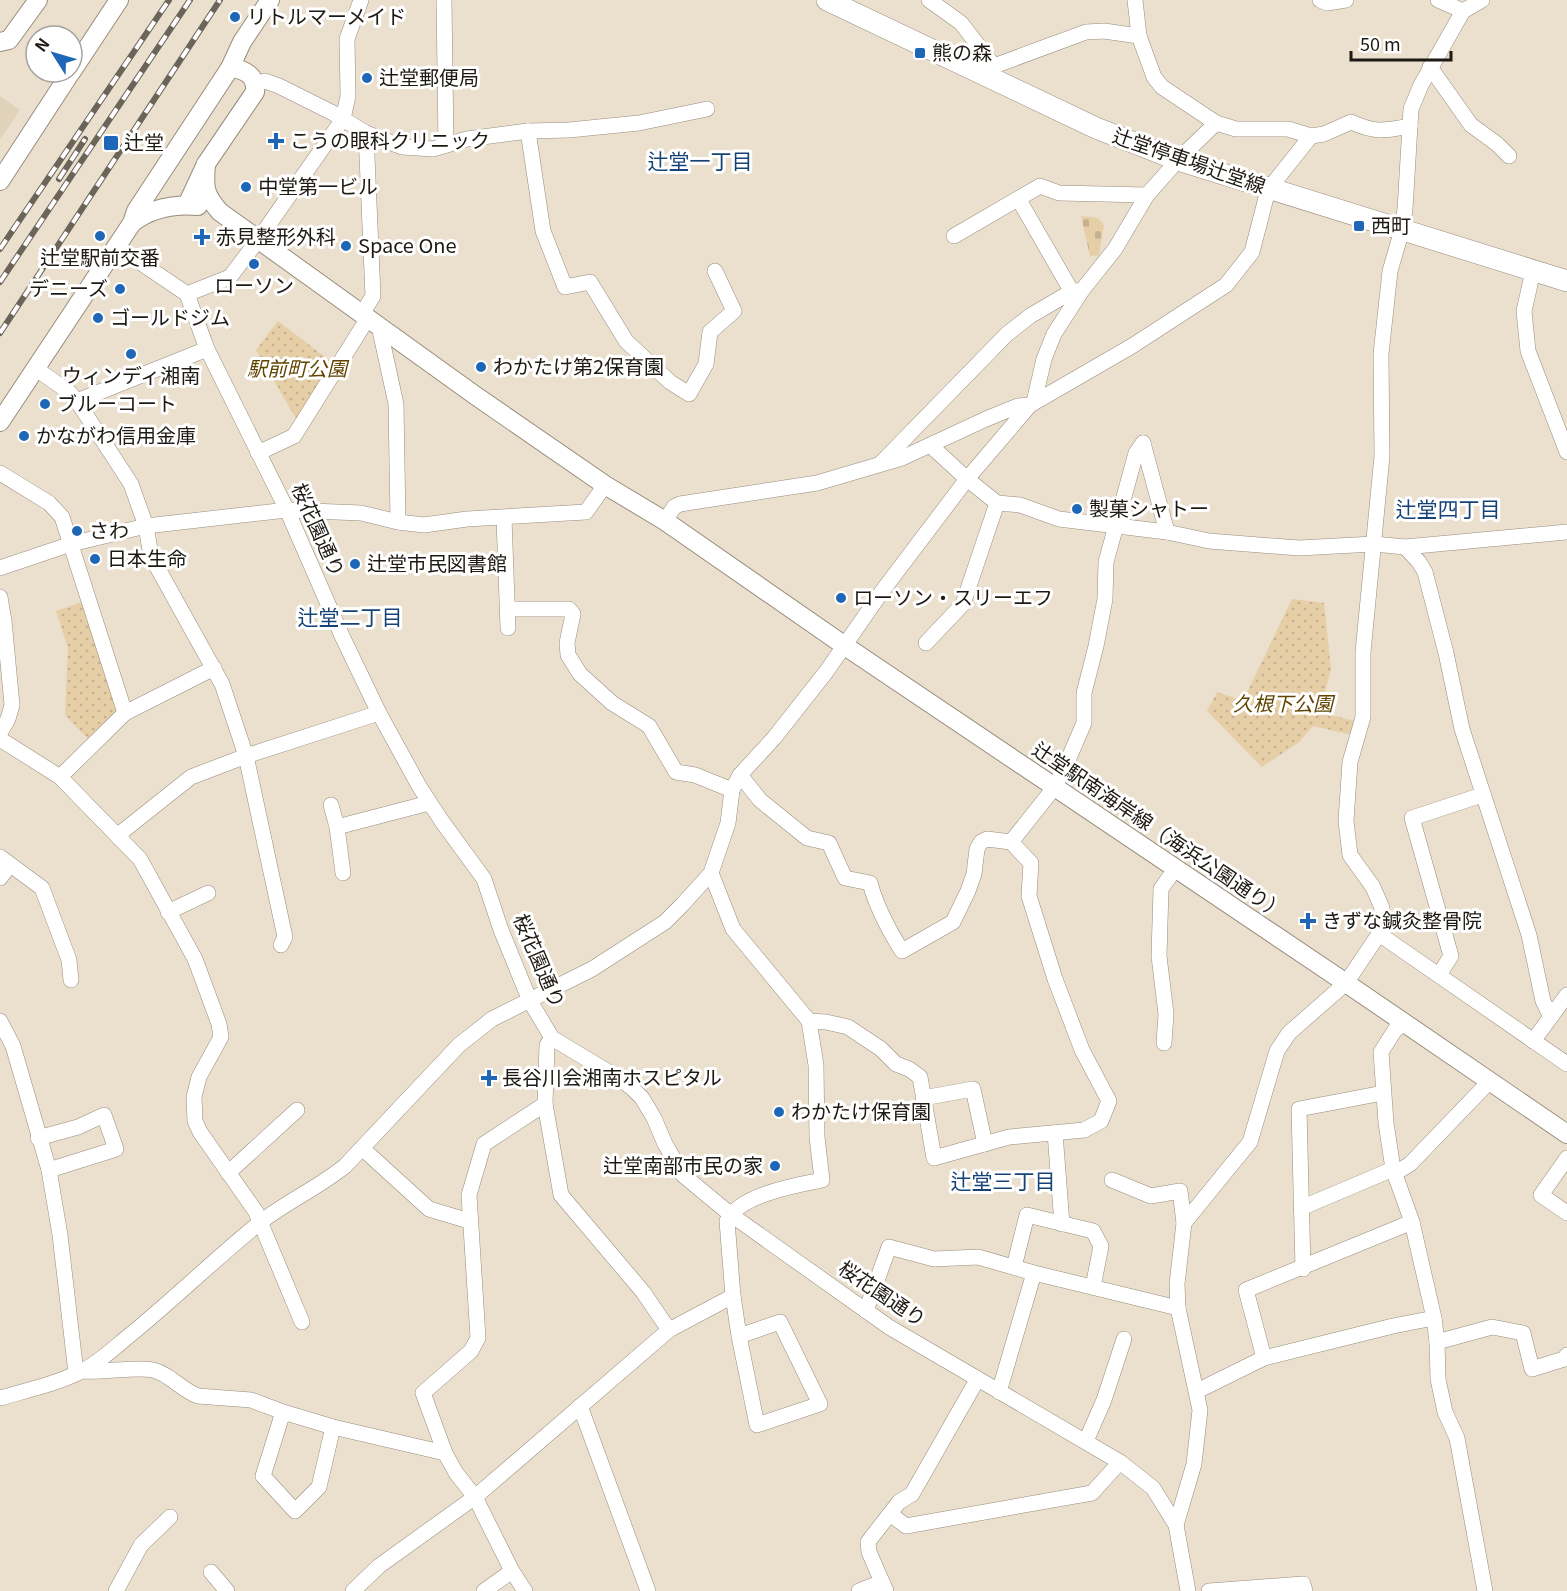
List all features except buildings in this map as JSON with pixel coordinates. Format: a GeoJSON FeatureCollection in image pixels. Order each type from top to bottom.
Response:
{"type":"FeatureCollection","features":[{"type":"Feature","properties":{"kind":"main road","name":"辻堂停車場辻堂線"},"geometry":{"type":"LineString","coordinates":[[826,0],[993,72],[1096,128],[1178,160],[1268,190],[1567,281]]}},
{"type":"Feature","properties":{"kind":"street"},"geometry":{"type":"LineString","coordinates":[[0,42],[9,40],[38,0]]}},
{"type":"Feature","properties":{"kind":"street"},"geometry":{"type":"LineString","coordinates":[[84,54],[119,0]]}},
{"type":"Feature","properties":{"kind":"street"},"geometry":{"type":"LineString","coordinates":[[0,422],[132,223],[136,211],[230,68],[242,42],[270,0]]}},
{"type":"Feature","properties":{"kind":"street"},"geometry":{"type":"LineString","coordinates":[[116,246],[187,294],[230,277],[342,119],[348,96],[347,39],[361,0]]}},
{"type":"Feature","properties":{"kind":"street"},"geometry":{"type":"LineString","coordinates":[[444,0],[446,145]]}},
{"type":"Feature","properties":{"kind":"street"},"geometry":{"type":"LineString","coordinates":[[929,0],[961,23],[993,72],[1086,32],[1104,30],[1139,36]]}},
{"type":"Feature","properties":{"kind":"street"},"geometry":{"type":"LineString","coordinates":[[1135,0],[1139,36],[1154,77],[1162,87],[1216,123],[1236,129],[1288,129],[1311,136],[1324,134],[1351,122],[1369,130],[1410,126]]}},
{"type":"Feature","properties":{"kind":"street"},"geometry":{"type":"LineString","coordinates":[[1320,0],[1327,3],[1346,0]]}},
{"type":"Feature","properties":{"kind":"street"},"geometry":{"type":"LineString","coordinates":[[1438,0],[1463,11]]}},
{"type":"Feature","properties":{"kind":"street"},"geometry":{"type":"LineString","coordinates":[[1184,1223],[1250,1142],[1277,1051],[1288,1033],[1346,983],[1379,934],[1382,908],[1373,887],[1350,855],[1346,821],[1350,762],[1363,717],[1363,652],[1382,456],[1382,343],[1390,271],[1402,230],[1405,209],[1411,109],[1430,68],[1463,11],[1482,0]]}},
{"type":"Feature","properties":{"kind":"street"},"geometry":{"type":"LineString","coordinates":[[182,206],[206,164],[255,92],[256,84],[251,75],[241,69],[230,68]]}},
{"type":"Feature","properties":{"kind":"street"},"geometry":{"type":"LineString","coordinates":[[1430,68],[1471,125],[1509,156]]}},
{"type":"Feature","properties":{"kind":"street"},"geometry":{"type":"LineString","coordinates":[[256,84],[265,81],[279,86],[366,133],[402,147],[433,148],[467,139],[528,130],[569,130],[639,123],[707,109]]}},
{"type":"Feature","properties":{"kind":"street"},"geometry":{"type":"LineString","coordinates":[[0,181],[64,84]]}},
{"type":"Feature","properties":{"kind":"street"},"geometry":{"type":"LineString","coordinates":[[1032,404],[1044,359],[1054,334],[1078,290],[1115,249],[1147,195],[1178,160],[1216,123]]}},
{"type":"Feature","properties":{"kind":"street"},"geometry":{"type":"LineString","coordinates":[[528,130],[543,231],[566,287],[590,282],[626,341],[670,382],[689,394],[706,364],[710,332],[734,311],[715,271]]}},
{"type":"Feature","properties":{"kind":"street"},"geometry":{"type":"LineString","coordinates":[[366,133],[373,296],[370,319],[396,404],[398,522]]}},
{"type":"Feature","properties":{"kind":"street"},"geometry":{"type":"LineString","coordinates":[[0,1398],[50,1384],[79,1372],[147,1320],[261,1222],[324,1183],[363,1149],[459,1045],[492,1019],[592,969],[665,922],[711,873],[728,823],[732,790],[740,776],[774,738],[845,646],[883,590],[967,479],[1032,404],[1132,346],[1226,285],[1252,252],[1268,190],[1311,136]]}},
{"type":"Feature","properties":{"kind":"street"},"geometry":{"type":"LineString","coordinates":[[206,164],[205,189],[209,200],[220,212]]}},
{"type":"Feature","properties":{"kind":"street"},"geometry":{"type":"LineString","coordinates":[[954,236],[1040,186],[1059,193],[1147,195]]}},
{"type":"Feature","properties":{"kind":"street"},"geometry":{"type":"LineString","coordinates":[[151,188],[182,206]]}},
{"type":"Feature","properties":{"kind":"street"},"geometry":{"type":"LineString","coordinates":[[1019,200],[1078,290]]}},
{"type":"Feature","properties":{"kind":"street"},"geometry":{"type":"LineString","coordinates":[[132,223],[155,209],[182,206],[202,207],[220,212]]}},
{"type":"Feature","properties":{"kind":"street","name":"辻堂駅南海岸線（海浜公園通り）"},"geometry":{"type":"LineString","coordinates":[[220,212],[625,499],[665,521],[1053,788],[1346,983],[1567,1134]]}},
{"type":"Feature","properties":{"kind":"street"},"geometry":{"type":"LineString","coordinates":[[1533,271],[1524,311],[1528,351],[1567,452]]}},
{"type":"Feature","properties":{"kind":"street"},"geometry":{"type":"LineString","coordinates":[[881,463],[1007,334],[1030,316],[1078,290]]}},
{"type":"Feature","properties":{"kind":"street","name":"桜花園通り"},"geometry":{"type":"LineString","coordinates":[[187,294],[207,349],[287,510],[342,636],[380,713],[429,803],[484,879],[501,930],[530,1001],[552,1038],[632,1088],[642,1098],[654,1118],[665,1144],[683,1174],[730,1214],[889,1327],[1086,1441],[1120,1462],[1153,1488],[1176,1525],[1188,1591]]}},
{"type":"Feature","properties":{"kind":"street"},"geometry":{"type":"LineString","coordinates":[[258,453],[294,436],[370,319]]}},
{"type":"Feature","properties":{"kind":"street"},"geometry":{"type":"LineString","coordinates":[[77,401],[207,349]]}},
{"type":"Feature","properties":{"kind":"street"},"geometry":{"type":"LineString","coordinates":[[35,368],[69,392],[77,401],[131,484],[146,526],[151,556],[222,684],[246,756],[285,938],[281,945]]}},
{"type":"Feature","properties":{"kind":"street"},"geometry":{"type":"LineString","coordinates":[[665,521],[674,507],[680,504],[817,483],[902,458],[986,419],[1018,406],[1032,404]]}},
{"type":"Feature","properties":{"kind":"street"},"geometry":{"type":"LineString","coordinates":[[1011,842],[1053,788],[1065,767],[1083,723],[1084,693],[1105,599],[1106,562],[1136,453],[1143,443],[1167,532]]}},
{"type":"Feature","properties":{"kind":"street"},"geometry":{"type":"LineString","coordinates":[[930,445],[967,479],[998,503],[1020,505],[1059,519],[1167,532],[1209,541],[1299,548],[1374,544],[1405,547],[1567,532]]}},
{"type":"Feature","properties":{"kind":"street"},"geometry":{"type":"LineString","coordinates":[[0,473],[49,503],[62,517],[125,713]]}},
{"type":"Feature","properties":{"kind":"street"},"geometry":{"type":"LineString","coordinates":[[0,568],[71,544],[146,526],[287,510],[361,513],[398,522],[424,525],[467,519],[586,512],[605,485]]}},
{"type":"Feature","properties":{"kind":"street","name":"辻堂駅南海岸線（海浜公園通り）"},"geometry":{"type":"LineString","coordinates":[[625,499],[664,535],[688,552],[708,564],[755,585]]}},
{"type":"Feature","properties":{"kind":"street"},"geometry":{"type":"LineString","coordinates":[[926,643],[963,604],[998,503]]}},
{"type":"Feature","properties":{"kind":"street"},"geometry":{"type":"LineString","coordinates":[[504,518],[508,628]]}},
{"type":"Feature","properties":{"kind":"street"},"geometry":{"type":"LineString","coordinates":[[1405,547],[1425,572],[1446,653],[1462,729],[1529,935],[1544,1001],[1551,1017]]}},
{"type":"Feature","properties":{"kind":"street"},"geometry":{"type":"LineString","coordinates":[[0,597],[12,705],[8,719],[0,733]]}},
{"type":"Feature","properties":{"kind":"street"},"geometry":{"type":"LineString","coordinates":[[508,609],[569,609],[573,614],[567,643],[568,655],[580,674],[612,703],[649,726],[676,772],[695,775],[732,790]]}},
{"type":"Feature","properties":{"kind":"street"},"geometry":{"type":"LineString","coordinates":[[60,777],[125,713],[214,668]]}},
{"type":"Feature","properties":{"kind":"street"},"geometry":{"type":"LineString","coordinates":[[119,838],[123,831],[186,781],[246,756],[380,713]]}},
{"type":"Feature","properties":{"kind":"street"},"geometry":{"type":"LineString","coordinates":[[0,739],[60,777],[140,859],[195,960],[219,1024],[221,1036],[199,1077],[194,1097],[195,1121],[200,1132],[261,1222],[302,1322]]}},
{"type":"Feature","properties":{"kind":"street"},"geometry":{"type":"LineString","coordinates":[[740,776],[760,800],[807,838],[829,843],[845,878],[870,883],[879,913],[902,951],[953,922],[974,874],[977,849],[981,842],[987,839],[1011,842],[1031,863],[1029,896],[1054,979],[1082,1050],[1109,1101],[1101,1121],[1084,1130],[1009,1137],[934,1158],[920,1077],[896,1064],[875,1045],[848,1027],[809,1021]]}},
{"type":"Feature","properties":{"kind":"street"},"geometry":{"type":"LineString","coordinates":[[1439,975],[1451,956],[1412,818],[1482,795]]}},
{"type":"Feature","properties":{"kind":"street"},"geometry":{"type":"LineString","coordinates":[[337,827],[429,803]]}},
{"type":"Feature","properties":{"kind":"street"},"geometry":{"type":"LineString","coordinates":[[331,805],[337,827],[343,873]]}},
{"type":"Feature","properties":{"kind":"street"},"geometry":{"type":"LineString","coordinates":[[0,878],[5,861],[42,888],[69,960],[71,980]]}},
{"type":"Feature","properties":{"kind":"street"},"geometry":{"type":"LineString","coordinates":[[1164,1043],[1166,1014],[1159,956],[1161,889],[1175,869]]}},
{"type":"Feature","properties":{"kind":"street"},"geometry":{"type":"LineString","coordinates":[[711,873],[733,929],[809,1021],[816,1065],[817,1137],[822,1180],[759,1196],[730,1214],[727,1221],[733,1296],[739,1336],[757,1425],[820,1404],[780,1322],[739,1336]]}},
{"type":"Feature","properties":{"kind":"street"},"geometry":{"type":"LineString","coordinates":[[168,912],[208,893]]}},
{"type":"Feature","properties":{"kind":"street"},"geometry":{"type":"LineString","coordinates":[[1379,934],[1567,1064]]}},
{"type":"Feature","properties":{"kind":"street"},"geometry":{"type":"LineString","coordinates":[[1533,1041],[1567,995]]}},
{"type":"Feature","properties":{"kind":"street"},"geometry":{"type":"LineString","coordinates":[[0,1021],[13,1046],[49,1170],[79,1372]]}},
{"type":"Feature","properties":{"kind":"street"},"geometry":{"type":"LineString","coordinates":[[1404,1023],[1395,1030],[1381,1052],[1383,1093],[1394,1172],[1412,1222],[1434,1318],[1437,1342],[1437,1379],[1444,1412],[1457,1438],[1485,1591]]}},
{"type":"Feature","properties":{"kind":"street"},"geometry":{"type":"LineString","coordinates":[[552,1038],[547,1045],[545,1104],[561,1196],[643,1292],[669,1330]]}},
{"type":"Feature","properties":{"kind":"street"},"geometry":{"type":"LineString","coordinates":[[1301,1208],[1410,1164],[1490,1082]]}},
{"type":"Feature","properties":{"kind":"street"},"geometry":{"type":"LineString","coordinates":[[923,1098],[973,1089],[986,1144]]}},
{"type":"Feature","properties":{"kind":"street"},"geometry":{"type":"LineString","coordinates":[[1303,1269],[1299,1109],[1383,1093]]}},
{"type":"Feature","properties":{"kind":"street"},"geometry":{"type":"LineString","coordinates":[[525,1591],[512,1571],[475,1497],[456,1473],[445,1453],[423,1393],[471,1351],[478,1338],[469,1195],[483,1144],[545,1104]]}},
{"type":"Feature","properties":{"kind":"street"},"geometry":{"type":"LineString","coordinates":[[228,1173],[297,1110]]}},
{"type":"Feature","properties":{"kind":"street"},"geometry":{"type":"LineString","coordinates":[[38,1138],[78,1127],[104,1115],[116,1149],[49,1170]]}},
{"type":"Feature","properties":{"kind":"street"},"geometry":{"type":"LineString","coordinates":[[1055,1133],[1062,1224]]}},
{"type":"Feature","properties":{"kind":"street"},"geometry":{"type":"LineString","coordinates":[[363,1149],[429,1209],[469,1221]]}},
{"type":"Feature","properties":{"kind":"street"},"geometry":{"type":"LineString","coordinates":[[1567,1158],[1541,1195],[1567,1213]]}},
{"type":"Feature","properties":{"kind":"street"},"geometry":{"type":"LineString","coordinates":[[1112,1180],[1151,1196],[1180,1191],[1184,1223],[1177,1284],[1178,1308],[1200,1410],[1194,1464],[1176,1525]]}},
{"type":"Feature","properties":{"kind":"street"},"geometry":{"type":"LineString","coordinates":[[1014,1267],[1027,1215],[1093,1231],[1101,1246],[1094,1287]]}},
{"type":"Feature","properties":{"kind":"street"},"geometry":{"type":"LineString","coordinates":[[1264,1358],[1246,1290],[1303,1269],[1412,1222]]}},
{"type":"Feature","properties":{"kind":"street"},"geometry":{"type":"LineString","coordinates":[[866,1311],[889,1247],[934,1259],[978,1257],[1178,1308]]}},
{"type":"Feature","properties":{"kind":"street"},"geometry":{"type":"LineString","coordinates":[[999,1392],[1034,1273]]}},
{"type":"Feature","properties":{"kind":"street"},"geometry":{"type":"LineString","coordinates":[[353,1591],[379,1566],[475,1497],[669,1330],[733,1296]]}},
{"type":"Feature","properties":{"kind":"street"},"geometry":{"type":"LineString","coordinates":[[1197,1391],[1264,1358],[1434,1318]]}},
{"type":"Feature","properties":{"kind":"street"},"geometry":{"type":"LineString","coordinates":[[1437,1342],[1492,1327],[1523,1333],[1532,1369],[1564,1359],[1567,1355]]}},
{"type":"Feature","properties":{"kind":"street"},"geometry":{"type":"LineString","coordinates":[[1086,1441],[1104,1400],[1124,1340]]}},
{"type":"Feature","properties":{"kind":"street"},"geometry":{"type":"LineString","coordinates":[[79,1372],[150,1369],[162,1373],[198,1396],[251,1400],[333,1427],[445,1453]]}},
{"type":"Feature","properties":{"kind":"street"},"geometry":{"type":"LineString","coordinates":[[859,1591],[884,1587],[869,1552],[868,1542],[899,1502],[912,1494],[977,1380]]}},
{"type":"Feature","properties":{"kind":"street"},"geometry":{"type":"LineString","coordinates":[[580,1406],[648,1591]]}},
{"type":"Feature","properties":{"kind":"street"},"geometry":{"type":"LineString","coordinates":[[283,1412],[264,1476],[295,1511],[319,1487],[333,1427]]}},
{"type":"Feature","properties":{"kind":"street"},"geometry":{"type":"LineString","coordinates":[[890,1514],[906,1526],[1092,1493],[1120,1462]]}},
{"type":"Feature","properties":{"kind":"street"},"geometry":{"type":"LineString","coordinates":[[116,1591],[141,1545],[170,1517]]}},
{"type":"Feature","properties":{"kind":"street"},"geometry":{"type":"LineString","coordinates":[[484,1591],[512,1571]]}},
{"type":"Feature","properties":{"kind":"street"},"geometry":{"type":"LineString","coordinates":[[211,1572],[227,1591]]}},
{"type":"Feature","properties":{"kind":"street"},"geometry":{"type":"LineString","coordinates":[[1209,1591],[1303,1584],[1305,1591]]}},
{"type":"Feature","properties":{"kind":"shaded area"},"geometry":{"type":"Polygon","coordinates":[[[0,96],[20,110],[0,140],[0,96]]]}},
{"type":"Feature","properties":{"kind":"green space"},"geometry":{"type":"Polygon","coordinates":[[[1081,216],[1098,218],[1104,225],[1099,255],[1090,256],[1081,216]]]}},
{"type":"Feature","properties":{"kind":"green space","name":"駅前町公園"},"geometry":{"type":"Polygon","coordinates":[[[278,321],[333,363],[297,420],[256,350],[278,321]]]}},
{"type":"Feature","properties":{"kind":"green space","name":"久根下公園"},"geometry":{"type":"Polygon","coordinates":[[[1292,599],[1324,603],[1331,670],[1319,712],[1359,722],[1353,735],[1313,726],[1299,742],[1262,767],[1207,711],[1217,692],[1243,701],[1292,599]]]}},
{"type":"Feature","properties":{"kind":"green space"},"geometry":{"type":"Polygon","coordinates":[[[85,601],[120,712],[90,741],[65,715],[68,648],[56,611],[85,601]]]}},
{"type":"Feature","properties":{"kind":"railway"},"geometry":{"type":"LineString","coordinates":[[0,249],[169,0]]}},
{"type":"Feature","properties":{"kind":"railway"},"geometry":{"type":"LineString","coordinates":[[0,282],[190,0]]}},
{"type":"Feature","properties":{"kind":"railway"},"geometry":{"type":"LineString","coordinates":[[0,333],[220,0]]}},
{"type":"Feature","properties":{"kind":"railway"},"geometry":{"type":"LineString","coordinates":[[59,179],[85,139]]}},
{"type":"Feature","properties":{"kind":"place","name":"リトルマーメイド"},"geometry":{"type":"Point","coordinates":[235,17]}},
{"type":"Feature","properties":{"kind":"place","name":"熊の森"},"geometry":{"type":"Point","coordinates":[920,53]}},
{"type":"Feature","properties":{"kind":"place","name":"辻堂郵便局"},"geometry":{"type":"Point","coordinates":[367,78]}},
{"type":"Feature","properties":{"kind":"place","name":"こうの眼科クリニック"},"geometry":{"type":"Point","coordinates":[276,141]}},
{"type":"Feature","properties":{"kind":"place","name":"辻堂"},"geometry":{"type":"Point","coordinates":[111,143]}},
{"type":"Feature","properties":{"kind":"place","name":"中堂第一ビル"},"geometry":{"type":"Point","coordinates":[246,187]}},
{"type":"Feature","properties":{"kind":"place","name":"西町"},"geometry":{"type":"Point","coordinates":[1359,226]}},
{"type":"Feature","properties":{"kind":"place","name":"辻堂駅前交番"},"geometry":{"type":"Point","coordinates":[100,236]}},
{"type":"Feature","properties":{"kind":"place","name":"赤見整形外科"},"geometry":{"type":"Point","coordinates":[202,237]}},
{"type":"Feature","properties":{"kind":"place","name":"Space One"},"geometry":{"type":"Point","coordinates":[346,246]}},
{"type":"Feature","properties":{"kind":"place","name":"ローソン"},"geometry":{"type":"Point","coordinates":[254,264]}},
{"type":"Feature","properties":{"kind":"place","name":"デニーズ"},"geometry":{"type":"Point","coordinates":[120,289]}},
{"type":"Feature","properties":{"kind":"place","name":"ゴールドジム"},"geometry":{"type":"Point","coordinates":[98,318]}},
{"type":"Feature","properties":{"kind":"place","name":"ウィンディ湘南"},"geometry":{"type":"Point","coordinates":[131,354]}},
{"type":"Feature","properties":{"kind":"place","name":"わかたけ第2保育園"},"geometry":{"type":"Point","coordinates":[481,367]}},
{"type":"Feature","properties":{"kind":"place","name":"ブルーコート"},"geometry":{"type":"Point","coordinates":[45,404]}},
{"type":"Feature","properties":{"kind":"place","name":"かながわ信用金庫"},"geometry":{"type":"Point","coordinates":[24,436]}},
{"type":"Feature","properties":{"kind":"place","name":"製菓シャトー"},"geometry":{"type":"Point","coordinates":[1077,509]}},
{"type":"Feature","properties":{"kind":"place","name":"さわ"},"geometry":{"type":"Point","coordinates":[77,531]}},
{"type":"Feature","properties":{"kind":"place","name":"日本生命"},"geometry":{"type":"Point","coordinates":[95,559]}},
{"type":"Feature","properties":{"kind":"place","name":"辻堂市民図書館"},"geometry":{"type":"Point","coordinates":[355,564]}},
{"type":"Feature","properties":{"kind":"place","name":"ローソン・スリーエフ"},"geometry":{"type":"Point","coordinates":[841,598]}},
{"type":"Feature","properties":{"kind":"place","name":"きずな鍼灸整骨院"},"geometry":{"type":"Point","coordinates":[1308,921]}},
{"type":"Feature","properties":{"kind":"place","name":"長谷川会湘南ホスピタル"},"geometry":{"type":"Point","coordinates":[489,1078]}},
{"type":"Feature","properties":{"kind":"place","name":"わかたけ保育園"},"geometry":{"type":"Point","coordinates":[779,1112]}},
{"type":"Feature","properties":{"kind":"place","name":"辻堂南部市民の家"},"geometry":{"type":"Point","coordinates":[775,1166]}},
{"type":"Feature","properties":{"kind":"district","name":"辻堂一丁目"},"geometry":{"type":"Point","coordinates":[700,162]}},
{"type":"Feature","properties":{"kind":"district","name":"辻堂四丁目"},"geometry":{"type":"Point","coordinates":[1448,510]}},
{"type":"Feature","properties":{"kind":"district","name":"辻堂二丁目"},"geometry":{"type":"Point","coordinates":[350,618]}},
{"type":"Feature","properties":{"kind":"district","name":"辻堂三丁目"},"geometry":{"type":"Point","coordinates":[1003,1182]}}]}
